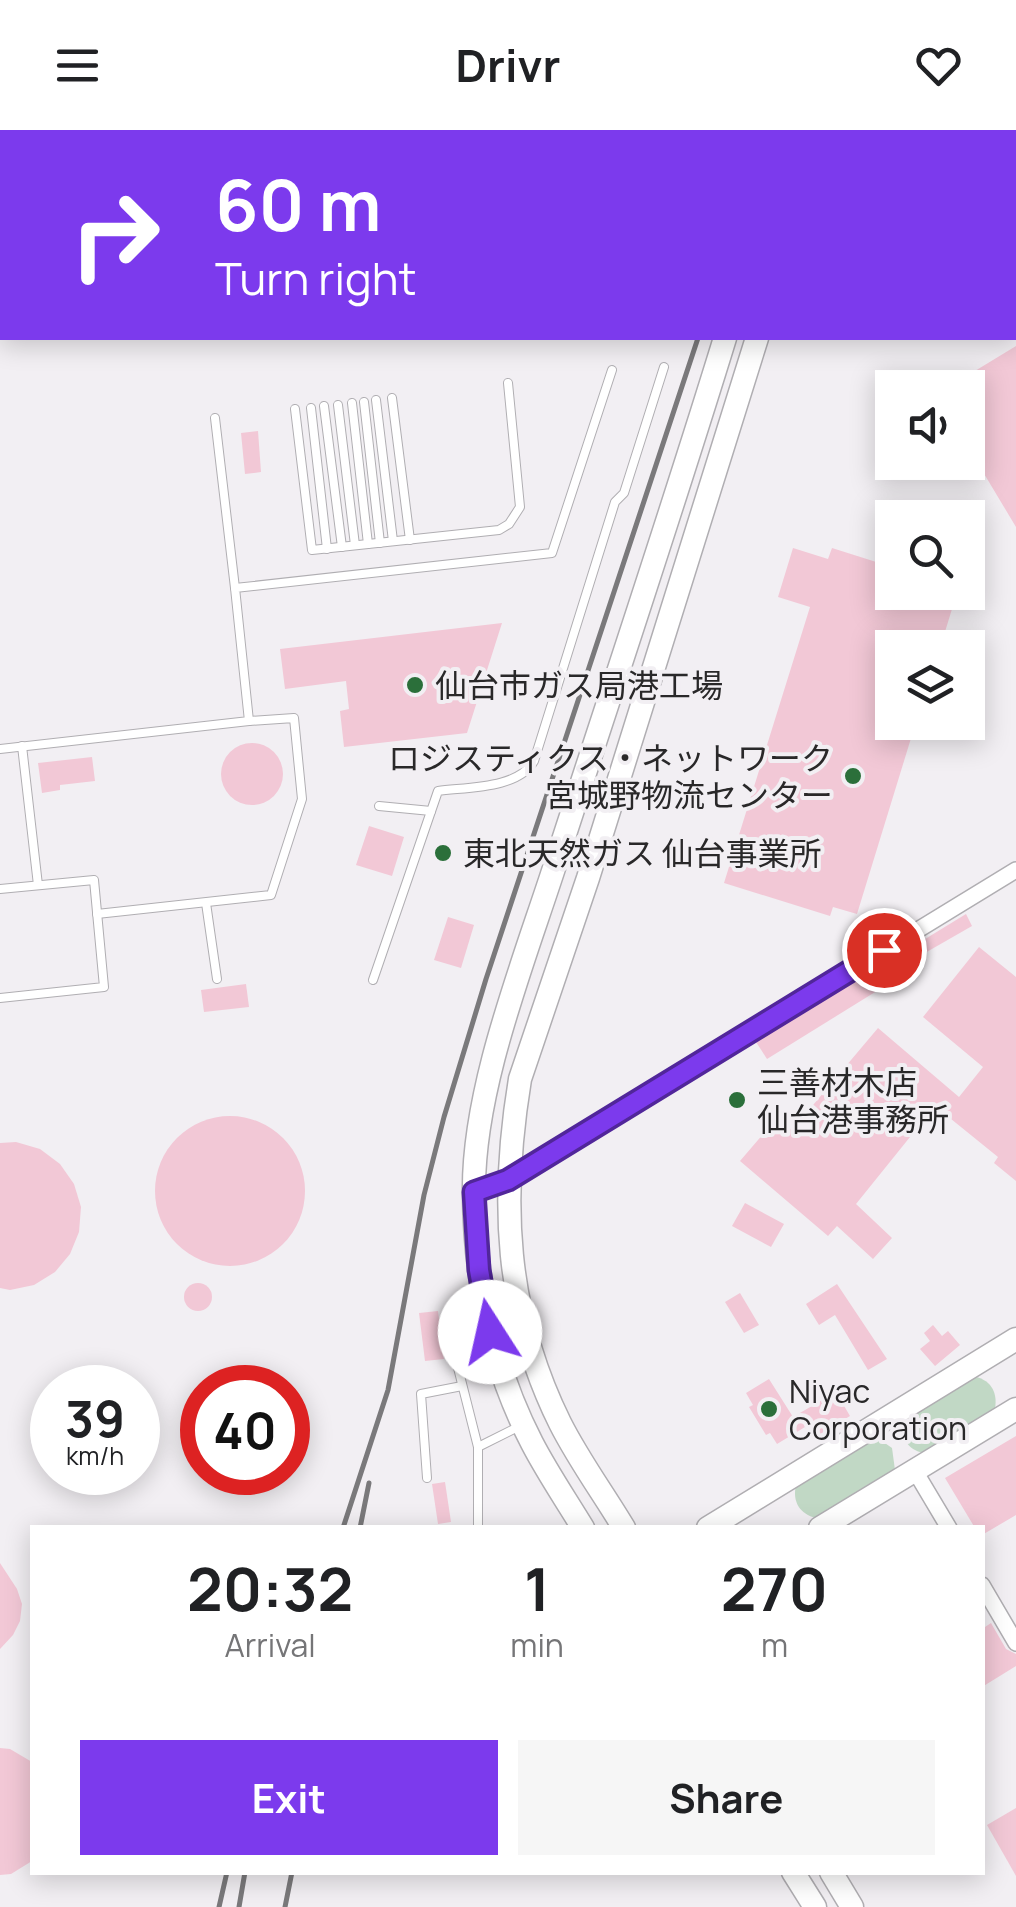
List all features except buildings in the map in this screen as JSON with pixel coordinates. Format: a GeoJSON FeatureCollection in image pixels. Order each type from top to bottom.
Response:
{"type":"FeatureCollection","features":[{"type":"Feature","properties":{"kind":"street"},"geometry":{"type":"LineString","coordinates":[[581,1525],[524,1424],[499,1366],[490,1332],[479,1270],[474,1192],[480,1112],[520,974],[724,340]]}},
{"type":"Feature","properties":{"kind":"street"},"geometry":{"type":"LineString","coordinates":[[622,1525],[562,1428],[526,1339],[510,1262],[508,1180],[520,1080],[588,878],[756,340]]}},
{"type":"Feature","properties":{"kind":"street"},"geometry":{"type":"LineString","coordinates":[[704,406],[732,414]]}},
{"type":"Feature","properties":{"kind":"street"},"geometry":{"type":"LineString","coordinates":[[474,1192],[508,1180],[1016,870]]}},
{"type":"Feature","properties":{"kind":"street"},"geometry":{"type":"LineString","coordinates":[[713,1525],[1016,1339]]}},
{"type":"Feature","properties":{"kind":"street"},"geometry":{"type":"LineString","coordinates":[[825,1525],[1016,1409]]}},
{"type":"Feature","properties":{"kind":"street"},"geometry":{"type":"LineString","coordinates":[[915,1471],[947,1525]]}},
{"type":"Feature","properties":{"kind":"street"},"geometry":{"type":"LineString","coordinates":[[985,1590],[1016,1642]]}},
{"type":"Feature","properties":{"kind":"street"},"geometry":{"type":"LineString","coordinates":[[796,1875],[815,1907]]}},
{"type":"Feature","properties":{"kind":"street"},"geometry":{"type":"LineString","coordinates":[[833,1875],[852,1907]]}},
{"type":"Feature","properties":{"kind":"lane"},"geometry":{"type":"LineString","coordinates":[[373,980],[438,792],[515,779],[528,772],[534,761],[615,502],[624,494],[664,368]]}},
{"type":"Feature","properties":{"kind":"lane"},"geometry":{"type":"LineString","coordinates":[[235,588],[552,553],[612,370]]}},
{"type":"Feature","properties":{"kind":"lane"},"geometry":{"type":"LineString","coordinates":[[295,409],[312,550],[499,530],[510,524],[520,508],[508,383]]}},
{"type":"Feature","properties":{"kind":"lane"},"geometry":{"type":"LineString","coordinates":[[392,398],[410,540]]}},
{"type":"Feature","properties":{"kind":"lane"},"geometry":{"type":"LineString","coordinates":[[376,400],[393,541]]}},
{"type":"Feature","properties":{"kind":"lane"},"geometry":{"type":"LineString","coordinates":[[364,402],[380,543]]}},
{"type":"Feature","properties":{"kind":"lane"},"geometry":{"type":"LineString","coordinates":[[352,403],[368,544]]}},
{"type":"Feature","properties":{"kind":"lane"},"geometry":{"type":"LineString","coordinates":[[338,405],[355,546]]}},
{"type":"Feature","properties":{"kind":"lane"},"geometry":{"type":"LineString","coordinates":[[324,406],[342,547]]}},
{"type":"Feature","properties":{"kind":"lane"},"geometry":{"type":"LineString","coordinates":[[311,408],[327,548]]}},
{"type":"Feature","properties":{"kind":"lane"},"geometry":{"type":"LineString","coordinates":[[215,418],[248,721]]}},
{"type":"Feature","properties":{"kind":"lane"},"geometry":{"type":"LineString","coordinates":[[0,748],[294,718],[302,800],[272,895],[97,914]]}},
{"type":"Feature","properties":{"kind":"lane"},"geometry":{"type":"LineString","coordinates":[[22,746],[38,885]]}},
{"type":"Feature","properties":{"kind":"lane"},"geometry":{"type":"LineString","coordinates":[[380,806],[431,811]]}},
{"type":"Feature","properties":{"kind":"lane"},"geometry":{"type":"LineString","coordinates":[[0,889],[94,880],[104,987],[0,998]]}},
{"type":"Feature","properties":{"kind":"lane"},"geometry":{"type":"LineString","coordinates":[[206,903],[216,980]]}},
{"type":"Feature","properties":{"kind":"lane"},"geometry":{"type":"LineString","coordinates":[[452,1344],[478,1447],[478,1525]]}},
{"type":"Feature","properties":{"kind":"lane"},"geometry":{"type":"LineString","coordinates":[[427,1478],[422,1394],[462,1386]]}},
{"type":"Feature","properties":{"kind":"lane"},"geometry":{"type":"LineString","coordinates":[[478,1447],[524,1424]]}},
{"type":"Feature","properties":{"kind":"green space"},"geometry":{"type":"Polygon","coordinates":[[[972,1376],[991,1387],[995,1409],[924,1453],[909,1446],[904,1437],[904,1420],[972,1376]]]}},
{"type":"Feature","properties":{"kind":"green space"},"geometry":{"type":"Polygon","coordinates":[[[872,1438],[892,1448],[895,1470],[816,1518],[802,1510],[796,1502],[796,1485],[872,1438]]]}},
{"type":"Feature","properties":{"kind":"railway"},"geometry":{"type":"LineString","coordinates":[[344,1525],[388,1390],[424,1195],[444,1117],[697,340]]}},
{"type":"Feature","properties":{"kind":"railway"},"geometry":{"type":"LineString","coordinates":[[361,1525],[369,1483]]}},
{"type":"Feature","properties":{"kind":"railway"},"geometry":{"type":"LineString","coordinates":[[219,1907],[226,1875]]}},
{"type":"Feature","properties":{"kind":"railway"},"geometry":{"type":"LineString","coordinates":[[239,1907],[244,1875]]}},
{"type":"Feature","properties":{"kind":"railway"},"geometry":{"type":"LineString","coordinates":[[285,1907],[291,1875]]}},
{"type":"Feature","properties":{"kind":"place","name":"仙台市ガス局港工場"},"geometry":{"type":"Point","coordinates":[415,685]}},
{"type":"Feature","properties":{"kind":"place","name":"ロジスティクス・ネットワーク 宮城野物流センター"},"geometry":{"type":"Point","coordinates":[853,776]}},
{"type":"Feature","properties":{"kind":"place","name":"東北天然ガス 仙台事業所"},"geometry":{"type":"Point","coordinates":[443,853]}},
{"type":"Feature","properties":{"kind":"place","name":"三善材木店 仙台港事務所"},"geometry":{"type":"Point","coordinates":[737,1100]}},
{"type":"Feature","properties":{"kind":"place","name":"Niyac Corporation"},"geometry":{"type":"Point","coordinates":[769,1409]}},
{"type":"Feature","properties":{"kind":"route"},"geometry":{"type":"LineString","coordinates":[[490,1332],[479,1270],[474,1192],[508,1180],[884,950]]}}]}
